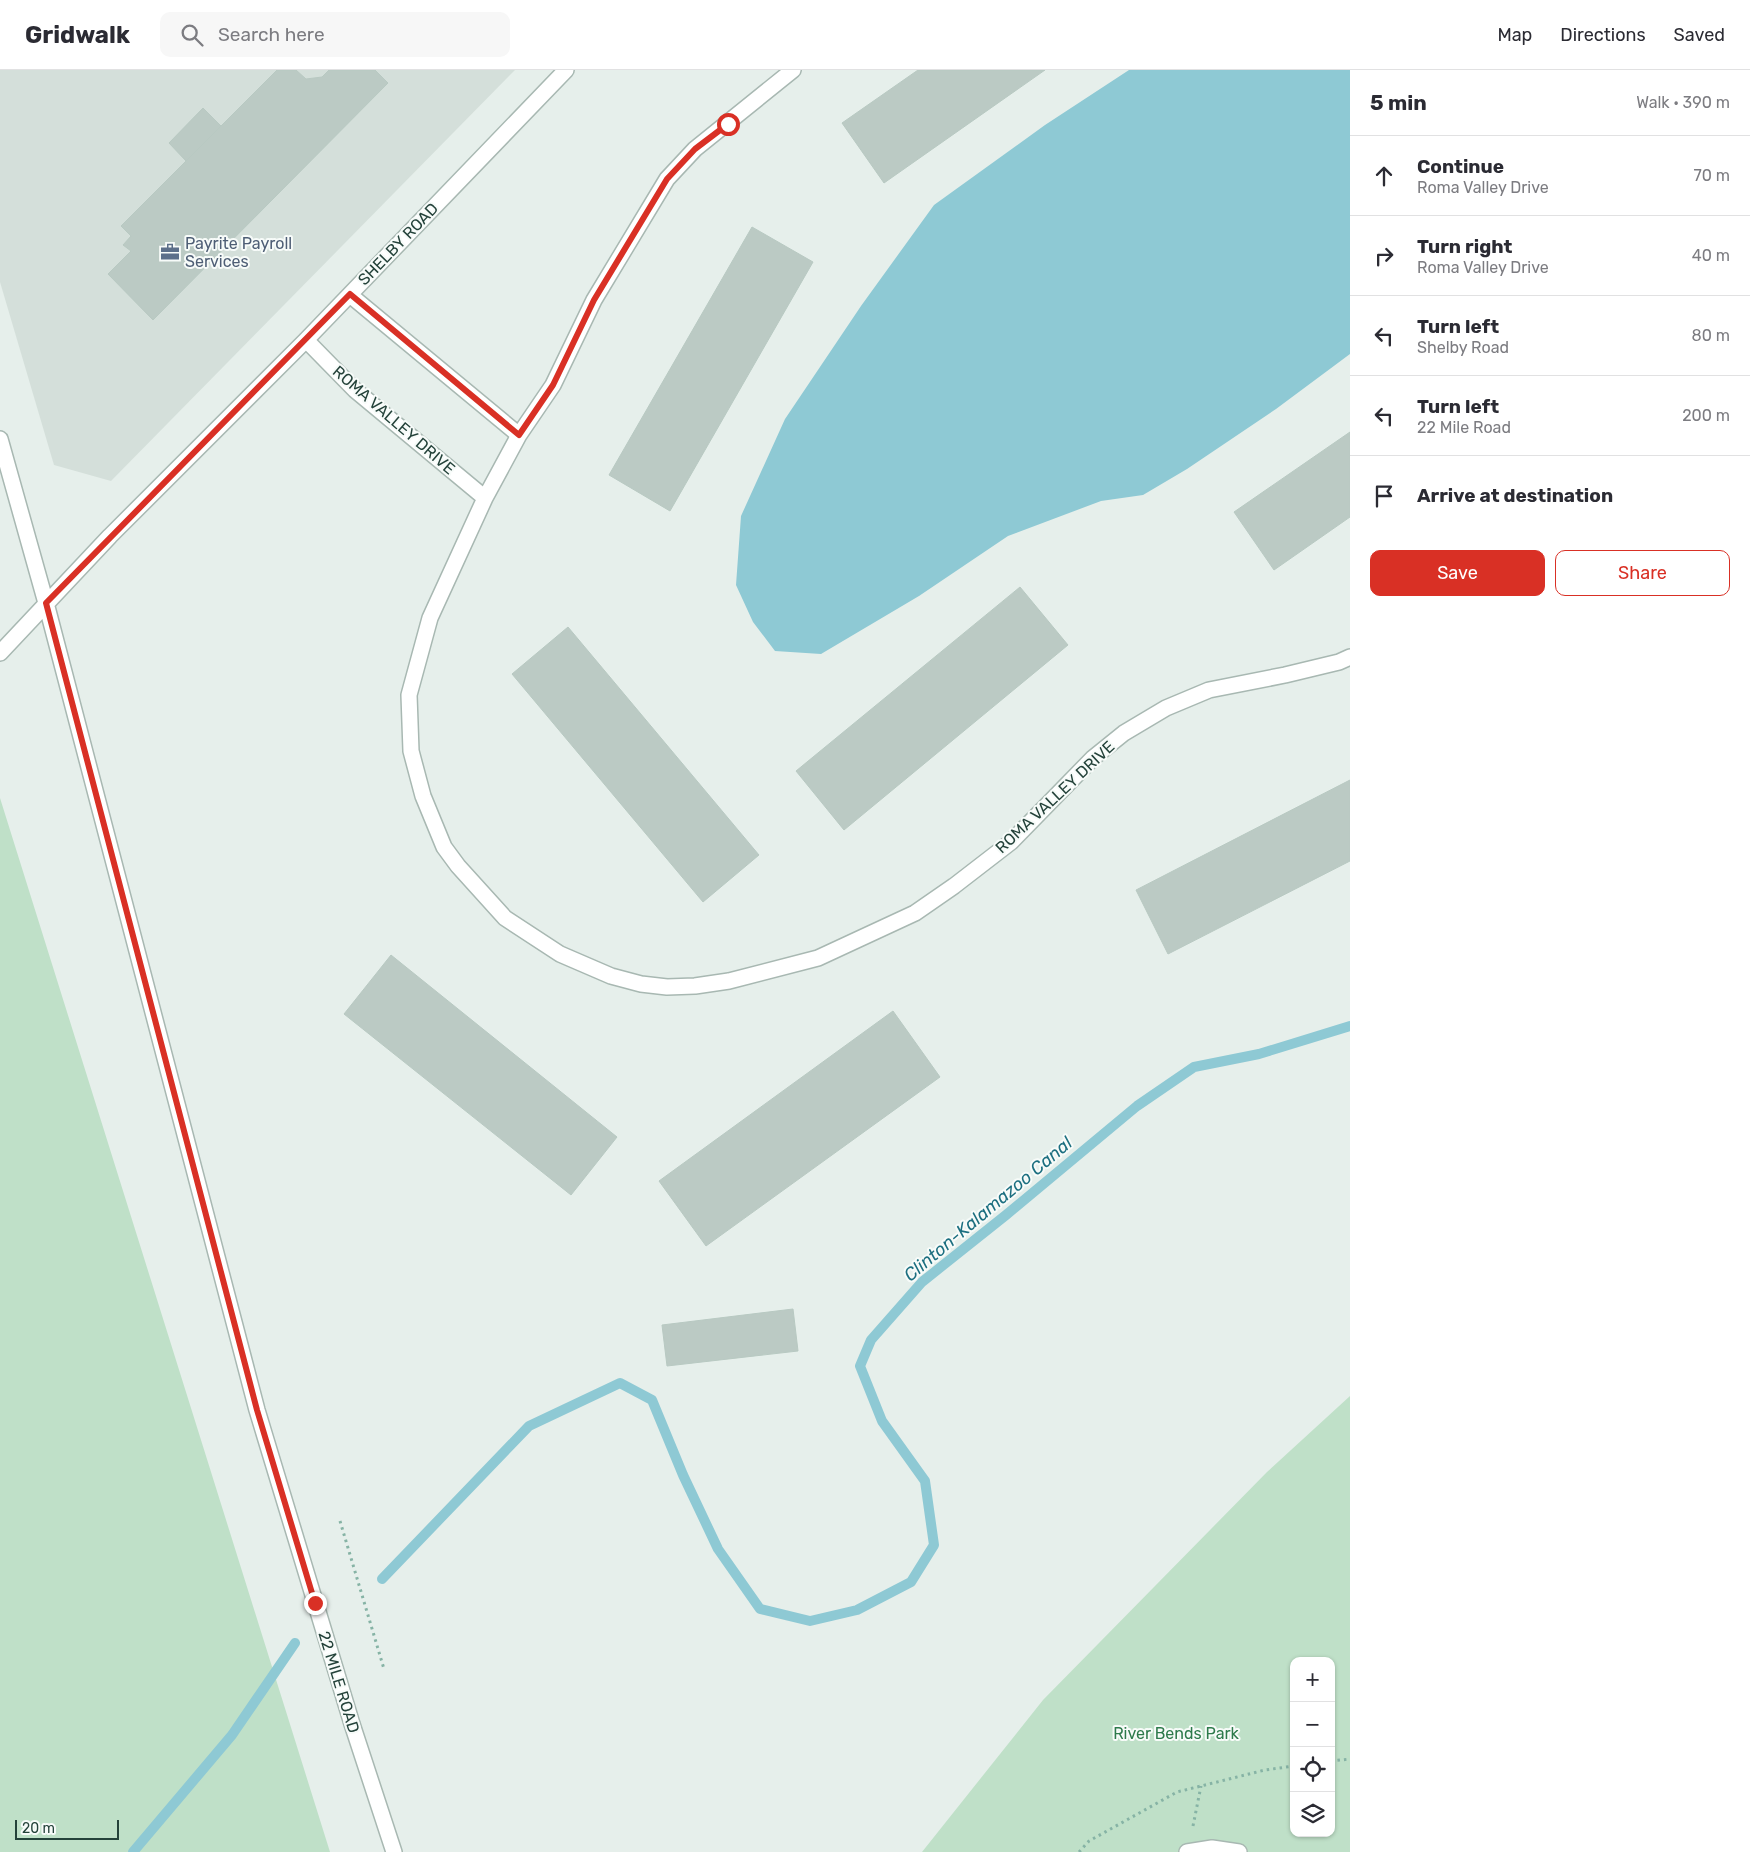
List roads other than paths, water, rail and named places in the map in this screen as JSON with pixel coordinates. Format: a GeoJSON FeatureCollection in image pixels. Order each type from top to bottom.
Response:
{"type":"FeatureCollection","features":[{"type":"Feature","properties":{"kind":"street","name":"SHELBY ROAD"},"geometry":{"type":"LineString","coordinates":[[0,653],[110,536],[306,340],[566,70]]}},
{"type":"Feature","properties":{"kind":"street","name":"ROMA VALLEY DRIVE"},"geometry":{"type":"LineString","coordinates":[[793,70],[695,149],[667,179],[594,300],[553,385],[519,435],[485,498],[430,618],[409,695],[411,751],[423,796],[444,847],[458,866],[505,918],[560,954],[611,976],[641,984],[667,987],[694,986],[738,979],[818,958],[915,913],[954,886],[1011,842],[1093,758],[1124,733],[1166,708],[1209,690],[1284,675],[1339,662],[1350,657]]}},
{"type":"Feature","properties":{"kind":"street"},"geometry":{"type":"LineString","coordinates":[[350,294],[519,435]]}},
{"type":"Feature","properties":{"kind":"street","name":"ROMA VALLEY DRIVE"},"geometry":{"type":"LineString","coordinates":[[306,340],[356,390],[485,498]]}},
{"type":"Feature","properties":{"kind":"street","name":"22 MILE ROAD"},"geometry":{"type":"LineString","coordinates":[[0,440],[46,603],[257,1410],[349,1715],[394,1852]]}},
{"type":"Feature","properties":{"kind":"street"},"geometry":{"type":"LineString","coordinates":[[1190,1851],[1212,1848],[1239,1852]]}},
{"type":"Feature","properties":{"kind":"water"},"geometry":{"type":"Polygon","coordinates":[[[1129,70],[1350,70],[1350,354],[1276,409],[1187,469],[1143,495],[1101,501],[1008,536],[919,596],[821,654],[775,651],[753,622],[736,585],[741,516],[785,419],[861,306],[934,205],[1045,125],[1129,70]]]}},
{"type":"Feature","properties":{"kind":"waterway","name":"Clinton-Kalamazoo Canal"},"geometry":{"type":"LineString","coordinates":[[382,1579],[529,1426],[620,1383],[652,1400],[683,1475],[718,1549],[760,1609],[810,1621],[857,1610],[911,1582],[934,1545],[925,1481],[882,1421],[860,1366],[871,1340],[922,1282],[1137,1106],[1194,1067],[1259,1054],[1350,1026]]}},
{"type":"Feature","properties":{"kind":"waterway"},"geometry":{"type":"LineString","coordinates":[[133,1852],[232,1735],[295,1643]]}},
{"type":"Feature","properties":{"kind":"place","name":"Payrite Payroll Services"},"geometry":{"type":"Point","coordinates":[170,252]}},
{"type":"Feature","properties":{"kind":"park label","name":"River Bends Park"},"geometry":{"type":"Point","coordinates":[1176,1733]}}]}
